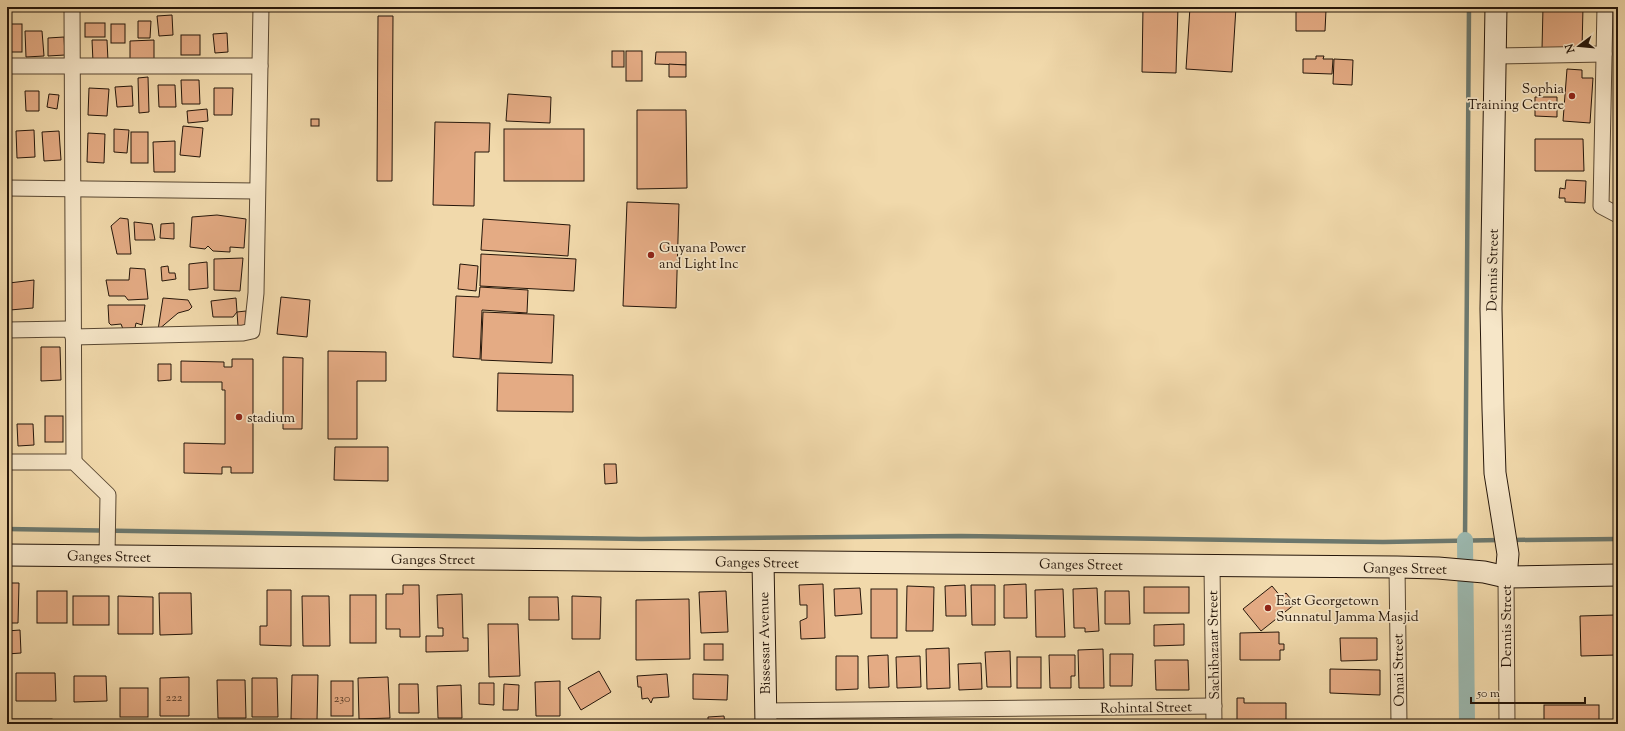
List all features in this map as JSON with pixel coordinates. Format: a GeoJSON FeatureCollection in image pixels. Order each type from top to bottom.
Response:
{"type":"FeatureCollection","features":[{"type":"Feature","properties":{"kind":"street"},"geometry":{"type":"LineString","coordinates":[[72,7],[74,188],[72,335],[74,462]]}},
{"type":"Feature","properties":{"kind":"street"},"geometry":{"type":"LineString","coordinates":[[72,335],[243,333],[252,331],[256,293],[261,7]]}},
{"type":"Feature","properties":{"kind":"street","name":"Dennis Street"},"geometry":{"type":"LineString","coordinates":[[1496,7],[1491,285],[1495,473],[1508,554],[1506,577],[1507,724]]}},
{"type":"Feature","properties":{"kind":"street"},"geometry":{"type":"LineString","coordinates":[[1605,7],[1611,33],[1604,54],[1601,206],[1618,215]]}},
{"type":"Feature","properties":{"kind":"street"},"geometry":{"type":"LineString","coordinates":[[1496,56],[1526,54],[1604,54]]}},
{"type":"Feature","properties":{"kind":"street"},"geometry":{"type":"LineString","coordinates":[[7,66],[260,66]]}},
{"type":"Feature","properties":{"kind":"street"},"geometry":{"type":"LineString","coordinates":[[7,188],[257,191]]}},
{"type":"Feature","properties":{"kind":"street"},"geometry":{"type":"LineString","coordinates":[[7,330],[67,329],[72,335]]}},
{"type":"Feature","properties":{"kind":"street"},"geometry":{"type":"LineString","coordinates":[[7,462],[74,462],[108,495],[107,547]]}},
{"type":"Feature","properties":{"kind":"street","name":"Ganges Street"},"geometry":{"type":"LineString","coordinates":[[7,555],[107,547],[763,562],[1397,567],[1438,568],[1484,572],[1506,577],[1618,575]]}},
{"type":"Feature","properties":{"kind":"street","name":"Bissessar Avenue"},"geometry":{"type":"LineString","coordinates":[[763,562],[766,717]]}},
{"type":"Feature","properties":{"kind":"street","name":"Sachibazaar Street"},"geometry":{"type":"LineString","coordinates":[[1212,566],[1214,724]]}},
{"type":"Feature","properties":{"kind":"street","name":"Omai Street"},"geometry":{"type":"LineString","coordinates":[[1397,567],[1399,724]]}},
{"type":"Feature","properties":{"kind":"street","name":"Rohintal Street"},"geometry":{"type":"LineString","coordinates":[[766,717],[1214,706]]}},
{"type":"Feature","properties":{"kind":"building"},"geometry":{"type":"Polygon","coordinates":[[[1143,7],[1178,7],[1176,73],[1142,72],[1143,7]]]}},
{"type":"Feature","properties":{"kind":"building"},"geometry":{"type":"Polygon","coordinates":[[[1190,7],[1236,7],[1232,72],[1186,69],[1190,7]]]}},
{"type":"Feature","properties":{"kind":"building"},"geometry":{"type":"Polygon","coordinates":[[[1326,7],[1326,10],[1267,8],[1326,7]]]}},
{"type":"Feature","properties":{"kind":"building"},"geometry":{"type":"Polygon","coordinates":[[[1543,7],[1583,7],[1582,49],[1542,49],[1543,7]]]}},
{"type":"Feature","properties":{"kind":"building"},"geometry":{"type":"Polygon","coordinates":[[[1296,9],[1326,10],[1325,31],[1296,31],[1296,9]]]}},
{"type":"Feature","properties":{"kind":"building"},"geometry":{"type":"Polygon","coordinates":[[[172,15],[173,35],[159,36],[157,16],[172,15]]]}},
{"type":"Feature","properties":{"kind":"building"},"geometry":{"type":"Polygon","coordinates":[[[378,16],[393,16],[392,181],[377,181],[378,16]]]}},
{"type":"Feature","properties":{"kind":"building"},"geometry":{"type":"Polygon","coordinates":[[[138,21],[151,21],[150,38],[138,38],[138,21]]]}},
{"type":"Feature","properties":{"kind":"building"},"geometry":{"type":"Polygon","coordinates":[[[85,23],[105,23],[105,37],[85,37],[85,23]]]}},
{"type":"Feature","properties":{"kind":"building"},"geometry":{"type":"Polygon","coordinates":[[[7,24],[22,24],[22,52],[7,52],[7,24]]]}},
{"type":"Feature","properties":{"kind":"building"},"geometry":{"type":"Polygon","coordinates":[[[111,24],[125,24],[125,43],[111,43],[111,24]]]}},
{"type":"Feature","properties":{"kind":"building"},"geometry":{"type":"Polygon","coordinates":[[[25,31],[42,31],[44,56],[26,57],[25,31]]]}},
{"type":"Feature","properties":{"kind":"building"},"geometry":{"type":"Polygon","coordinates":[[[227,33],[228,52],[215,53],[213,34],[227,33]]]}},
{"type":"Feature","properties":{"kind":"building"},"geometry":{"type":"Polygon","coordinates":[[[181,35],[200,35],[200,55],[181,55],[181,35]]]}},
{"type":"Feature","properties":{"kind":"building"},"geometry":{"type":"Polygon","coordinates":[[[64,37],[65,55],[48,56],[48,38],[64,37]]]}},
{"type":"Feature","properties":{"kind":"building"},"geometry":{"type":"Polygon","coordinates":[[[92,40],[107,40],[108,61],[93,62],[92,40]]]}},
{"type":"Feature","properties":{"kind":"building"},"geometry":{"type":"Polygon","coordinates":[[[154,40],[154,61],[130,62],[130,41],[154,40]]]}},
{"type":"Feature","properties":{"kind":"building"},"geometry":{"type":"Polygon","coordinates":[[[612,51],[624,51],[624,67],[612,67],[612,51]]]}},
{"type":"Feature","properties":{"kind":"building"},"geometry":{"type":"Polygon","coordinates":[[[626,51],[642,51],[642,81],[626,81],[626,51]]]}},
{"type":"Feature","properties":{"kind":"building"},"geometry":{"type":"Polygon","coordinates":[[[656,52],[686,52],[686,65],[655,64],[656,52]]]}},
{"type":"Feature","properties":{"kind":"building"},"geometry":{"type":"Polygon","coordinates":[[[1316,56],[1324,56],[1323,59],[1333,59],[1332,74],[1303,73],[1303,59],[1316,59],[1316,56]]]}},
{"type":"Feature","properties":{"kind":"building"},"geometry":{"type":"Polygon","coordinates":[[[1334,59],[1353,60],[1352,85],[1333,84],[1334,59]]]}},
{"type":"Feature","properties":{"kind":"building"},"geometry":{"type":"Polygon","coordinates":[[[669,64],[686,65],[686,77],[669,77],[669,64]]]}},
{"type":"Feature","properties":{"kind":"building"},"geometry":{"type":"Polygon","coordinates":[[[1567,69],[1582,70],[1582,78],[1593,78],[1590,123],[1563,121],[1567,69]]]}},
{"type":"Feature","properties":{"kind":"building"},"geometry":{"type":"Polygon","coordinates":[[[148,77],[149,112],[139,113],[138,78],[148,77]]]}},
{"type":"Feature","properties":{"kind":"building"},"geometry":{"type":"Polygon","coordinates":[[[181,80],[199,80],[200,104],[182,104],[181,80]]]}},
{"type":"Feature","properties":{"kind":"building"},"geometry":{"type":"Polygon","coordinates":[[[158,85],[175,85],[176,107],[159,107],[158,85]]]}},
{"type":"Feature","properties":{"kind":"building"},"geometry":{"type":"Polygon","coordinates":[[[132,86],[133,106],[117,107],[115,87],[132,86]]]}},
{"type":"Feature","properties":{"kind":"building"},"geometry":{"type":"Polygon","coordinates":[[[89,88],[109,89],[107,116],[88,115],[89,88]]]}},
{"type":"Feature","properties":{"kind":"building"},"geometry":{"type":"Polygon","coordinates":[[[214,88],[233,88],[232,115],[214,115],[214,88]]]}},
{"type":"Feature","properties":{"kind":"building"},"geometry":{"type":"Polygon","coordinates":[[[25,91],[39,91],[39,111],[26,111],[25,91]]]}},
{"type":"Feature","properties":{"kind":"building"},"geometry":{"type":"Polygon","coordinates":[[[49,94],[59,95],[57,109],[47,107],[49,94]]]}},
{"type":"Feature","properties":{"kind":"building"},"geometry":{"type":"Polygon","coordinates":[[[508,94],[551,97],[550,123],[506,121],[508,94]]]}},
{"type":"Feature","properties":{"kind":"building"},"geometry":{"type":"Polygon","coordinates":[[[1535,97],[1557,97],[1557,117],[1535,116],[1535,97]]]}},
{"type":"Feature","properties":{"kind":"building"},"geometry":{"type":"Polygon","coordinates":[[[207,109],[208,121],[188,123],[187,111],[207,109]]]}},
{"type":"Feature","properties":{"kind":"building"},"geometry":{"type":"Polygon","coordinates":[[[637,110],[686,110],[687,188],[637,189],[637,110]]]}},
{"type":"Feature","properties":{"kind":"building"},"geometry":{"type":"Polygon","coordinates":[[[311,119],[319,119],[319,126],[311,126],[311,119]]]}},
{"type":"Feature","properties":{"kind":"building"},"geometry":{"type":"Polygon","coordinates":[[[435,122],[490,123],[489,152],[475,152],[474,206],[433,205],[435,122]]]}},
{"type":"Feature","properties":{"kind":"building"},"geometry":{"type":"Polygon","coordinates":[[[183,126],[203,128],[200,157],[180,155],[183,126]]]}},
{"type":"Feature","properties":{"kind":"building"},"geometry":{"type":"Polygon","coordinates":[[[114,129],[129,130],[127,153],[114,152],[114,129]]]}},
{"type":"Feature","properties":{"kind":"building"},"geometry":{"type":"Polygon","coordinates":[[[504,129],[584,129],[584,181],[504,181],[504,129]]]}},
{"type":"Feature","properties":{"kind":"building"},"geometry":{"type":"Polygon","coordinates":[[[34,130],[35,157],[17,158],[16,131],[34,130]]]}},
{"type":"Feature","properties":{"kind":"building"},"geometry":{"type":"Polygon","coordinates":[[[59,131],[61,160],[44,161],[42,132],[59,131]]]}},
{"type":"Feature","properties":{"kind":"building"},"geometry":{"type":"Polygon","coordinates":[[[131,132],[148,132],[148,163],[131,163],[131,132]]]}},
{"type":"Feature","properties":{"kind":"building"},"geometry":{"type":"Polygon","coordinates":[[[88,133],[105,134],[104,163],[87,162],[88,133]]]}},
{"type":"Feature","properties":{"kind":"building"},"geometry":{"type":"Polygon","coordinates":[[[1535,139],[1583,139],[1584,171],[1535,171],[1535,139]]]}},
{"type":"Feature","properties":{"kind":"building"},"geometry":{"type":"Polygon","coordinates":[[[175,141],[175,172],[154,172],[153,142],[175,141]]]}},
{"type":"Feature","properties":{"kind":"building"},"geometry":{"type":"Polygon","coordinates":[[[1566,180],[1586,181],[1585,203],[1565,202],[1565,198],[1559,198],[1560,188],[1565,189],[1566,180]]]}},
{"type":"Feature","properties":{"kind":"building","name":"Guyana Power and Light Inc"},"geometry":{"type":"Polygon","coordinates":[[[627,202],[679,204],[676,308],[623,306],[627,202]]]}},
{"type":"Feature","properties":{"kind":"building"},"geometry":{"type":"Polygon","coordinates":[[[217,215],[246,219],[244,248],[230,247],[230,252],[213,251],[208,246],[205,249],[190,247],[192,217],[217,215]]]}},
{"type":"Feature","properties":{"kind":"building"},"geometry":{"type":"Polygon","coordinates":[[[120,218],[128,219],[131,254],[117,254],[111,226],[120,218]]]}},
{"type":"Feature","properties":{"kind":"building"},"geometry":{"type":"Polygon","coordinates":[[[483,219],[570,225],[568,256],[481,250],[483,219]]]}},
{"type":"Feature","properties":{"kind":"building"},"geometry":{"type":"Polygon","coordinates":[[[134,222],[152,224],[155,240],[135,240],[134,222]]]}},
{"type":"Feature","properties":{"kind":"building"},"geometry":{"type":"Polygon","coordinates":[[[174,223],[174,239],[160,238],[161,224],[174,223]]]}},
{"type":"Feature","properties":{"kind":"building"},"geometry":{"type":"Polygon","coordinates":[[[481,254],[576,259],[574,291],[480,286],[481,254]]]}},
{"type":"Feature","properties":{"kind":"building"},"geometry":{"type":"Polygon","coordinates":[[[243,258],[240,291],[214,290],[214,259],[243,258]]]}},
{"type":"Feature","properties":{"kind":"building"},"geometry":{"type":"Polygon","coordinates":[[[207,262],[208,288],[189,290],[189,264],[207,262]]]}},
{"type":"Feature","properties":{"kind":"building"},"geometry":{"type":"Polygon","coordinates":[[[460,264],[478,266],[476,291],[458,289],[460,264]]]}},
{"type":"Feature","properties":{"kind":"building"},"geometry":{"type":"Polygon","coordinates":[[[168,266],[169,273],[175,273],[176,279],[162,281],[161,267],[168,266]]]}},
{"type":"Feature","properties":{"kind":"building"},"geometry":{"type":"Polygon","coordinates":[[[130,268],[145,269],[148,299],[128,300],[125,296],[109,296],[106,280],[129,280],[130,268]]]}},
{"type":"Feature","properties":{"kind":"building"},"geometry":{"type":"Polygon","coordinates":[[[34,280],[33,308],[10,310],[9,283],[34,280]]]}},
{"type":"Feature","properties":{"kind":"building"},"geometry":{"type":"Polygon","coordinates":[[[480,287],[528,290],[527,313],[482,310],[480,359],[453,357],[456,296],[479,297],[480,287]]]}},
{"type":"Feature","properties":{"kind":"building"},"geometry":{"type":"Polygon","coordinates":[[[281,297],[310,300],[307,337],[277,334],[281,297]]]}},
{"type":"Feature","properties":{"kind":"building"},"geometry":{"type":"Polygon","coordinates":[[[163,298],[188,300],[192,307],[189,310],[178,313],[158,330],[163,298]]]}},
{"type":"Feature","properties":{"kind":"building"},"geometry":{"type":"Polygon","coordinates":[[[236,298],[237,312],[233,317],[213,317],[211,301],[236,298]]]}},
{"type":"Feature","properties":{"kind":"building"},"geometry":{"type":"Polygon","coordinates":[[[108,305],[145,305],[142,325],[136,323],[135,328],[123,329],[121,324],[111,325],[109,323],[108,305]]]}},
{"type":"Feature","properties":{"kind":"building"},"geometry":{"type":"Polygon","coordinates":[[[246,311],[247,325],[238,326],[237,312],[246,311]]]}},
{"type":"Feature","properties":{"kind":"building"},"geometry":{"type":"Polygon","coordinates":[[[483,312],[554,315],[552,363],[481,360],[483,312]]]}},
{"type":"Feature","properties":{"kind":"building"},"geometry":{"type":"Polygon","coordinates":[[[41,347],[60,347],[61,380],[41,381],[41,347]]]}},
{"type":"Feature","properties":{"kind":"building"},"geometry":{"type":"Polygon","coordinates":[[[328,351],[386,352],[386,381],[357,381],[357,439],[328,439],[328,351]]]}},
{"type":"Feature","properties":{"kind":"building"},"geometry":{"type":"Polygon","coordinates":[[[7,354],[10,354],[10,379],[7,379],[7,354]]]}},
{"type":"Feature","properties":{"kind":"building"},"geometry":{"type":"Polygon","coordinates":[[[283,357],[303,358],[302,429],[283,429],[283,357]]]}},
{"type":"Feature","properties":{"kind":"building","name":"stadium"},"geometry":{"type":"Polygon","coordinates":[[[232,359],[253,359],[253,473],[231,473],[231,467],[222,467],[222,474],[184,473],[184,443],[225,444],[225,390],[222,390],[222,382],[181,382],[181,361],[224,362],[224,367],[232,367],[232,359]]]}},
{"type":"Feature","properties":{"kind":"building"},"geometry":{"type":"Polygon","coordinates":[[[158,364],[171,364],[171,380],[158,381],[158,364]]]}},
{"type":"Feature","properties":{"kind":"building"},"geometry":{"type":"Polygon","coordinates":[[[498,373],[573,375],[573,412],[497,411],[498,373]]]}},
{"type":"Feature","properties":{"kind":"building"},"geometry":{"type":"Polygon","coordinates":[[[45,416],[63,416],[63,442],[45,442],[45,416]]]}},
{"type":"Feature","properties":{"kind":"building"},"geometry":{"type":"Polygon","coordinates":[[[17,424],[33,424],[34,445],[18,446],[17,424]]]}},
{"type":"Feature","properties":{"kind":"building"},"geometry":{"type":"Polygon","coordinates":[[[335,447],[388,447],[388,481],[334,480],[335,447]]]}},
{"type":"Feature","properties":{"kind":"building"},"geometry":{"type":"Polygon","coordinates":[[[604,464],[616,464],[617,483],[605,484],[604,464]]]}},
{"type":"Feature","properties":{"kind":"building"},"geometry":{"type":"Polygon","coordinates":[[[7,583],[19,583],[18,623],[7,623],[7,583]]]}},
{"type":"Feature","properties":{"kind":"building"},"geometry":{"type":"Polygon","coordinates":[[[823,584],[825,638],[801,639],[800,621],[807,618],[807,605],[800,605],[799,585],[823,584]]]}},
{"type":"Feature","properties":{"kind":"building"},"geometry":{"type":"Polygon","coordinates":[[[1026,584],[1027,618],[1004,618],[1004,585],[1026,584]]]}},
{"type":"Feature","properties":{"kind":"building"},"geometry":{"type":"Polygon","coordinates":[[[403,585],[419,585],[420,637],[400,637],[400,629],[386,629],[386,594],[403,594],[403,585]]]}},
{"type":"Feature","properties":{"kind":"building"},"geometry":{"type":"Polygon","coordinates":[[[965,585],[966,616],[946,616],[945,586],[965,585]]]}},
{"type":"Feature","properties":{"kind":"building"},"geometry":{"type":"Polygon","coordinates":[[[971,585],[995,585],[995,625],[972,625],[971,585]]]}},
{"type":"Feature","properties":{"kind":"building"},"geometry":{"type":"Polygon","coordinates":[[[907,586],[934,587],[933,631],[906,631],[907,586]]]}},
{"type":"Feature","properties":{"kind":"building"},"geometry":{"type":"Polygon","coordinates":[[[1272,586],[1281,597],[1286,593],[1295,604],[1261,631],[1243,609],[1272,586]]]}},
{"type":"Feature","properties":{"kind":"building"},"geometry":{"type":"Polygon","coordinates":[[[1144,587],[1189,587],[1189,613],[1144,613],[1144,587]]]}},
{"type":"Feature","properties":{"kind":"building"},"geometry":{"type":"Polygon","coordinates":[[[860,588],[862,614],[835,616],[834,589],[860,588]]]}},
{"type":"Feature","properties":{"kind":"building"},"geometry":{"type":"Polygon","coordinates":[[[1097,588],[1099,631],[1085,632],[1085,628],[1074,628],[1073,589],[1097,588]]]}},
{"type":"Feature","properties":{"kind":"building"},"geometry":{"type":"Polygon","coordinates":[[[871,589],[897,589],[897,638],[871,638],[871,589]]]}},
{"type":"Feature","properties":{"kind":"building"},"geometry":{"type":"Polygon","coordinates":[[[1063,589],[1065,637],[1036,637],[1035,590],[1063,589]]]}},
{"type":"Feature","properties":{"kind":"building"},"geometry":{"type":"Polygon","coordinates":[[[267,590],[291,590],[291,646],[260,645],[260,626],[267,626],[267,590]]]}},
{"type":"Feature","properties":{"kind":"building"},"geometry":{"type":"Polygon","coordinates":[[[37,591],[67,591],[67,623],[37,623],[37,591]]]}},
{"type":"Feature","properties":{"kind":"building"},"geometry":{"type":"Polygon","coordinates":[[[726,591],[728,632],[701,633],[699,592],[726,591]]]}},
{"type":"Feature","properties":{"kind":"building"},"geometry":{"type":"Polygon","coordinates":[[[1105,591],[1129,591],[1130,624],[1105,624],[1105,591]]]}},
{"type":"Feature","properties":{"kind":"building"},"geometry":{"type":"Polygon","coordinates":[[[159,593],[191,593],[192,634],[160,635],[159,593]]]}},
{"type":"Feature","properties":{"kind":"building"},"geometry":{"type":"Polygon","coordinates":[[[462,594],[463,638],[468,638],[468,651],[426,652],[426,636],[443,636],[443,628],[438,628],[437,595],[462,594]]]}},
{"type":"Feature","properties":{"kind":"building"},"geometry":{"type":"Polygon","coordinates":[[[350,595],[376,595],[376,643],[350,643],[350,595]]]}},
{"type":"Feature","properties":{"kind":"building"},"geometry":{"type":"Polygon","coordinates":[[[73,596],[109,596],[109,625],[73,625],[73,596]]]}},
{"type":"Feature","properties":{"kind":"building"},"geometry":{"type":"Polygon","coordinates":[[[118,596],[153,597],[153,634],[118,634],[118,596]]]}},
{"type":"Feature","properties":{"kind":"building"},"geometry":{"type":"Polygon","coordinates":[[[302,596],[329,596],[330,646],[303,646],[302,596]]]}},
{"type":"Feature","properties":{"kind":"building"},"geometry":{"type":"Polygon","coordinates":[[[572,596],[601,597],[600,639],[572,639],[572,596]]]}},
{"type":"Feature","properties":{"kind":"building"},"geometry":{"type":"Polygon","coordinates":[[[529,597],[558,597],[559,620],[529,620],[529,597]]]}},
{"type":"Feature","properties":{"kind":"building"},"geometry":{"type":"Polygon","coordinates":[[[689,599],[690,659],[636,660],[636,600],[689,599]]]}},
{"type":"Feature","properties":{"kind":"building"},"geometry":{"type":"Polygon","coordinates":[[[1615,615],[1616,655],[1581,656],[1580,616],[1615,615]]]}},
{"type":"Feature","properties":{"kind":"building"},"geometry":{"type":"Polygon","coordinates":[[[488,624],[518,624],[520,676],[489,677],[488,624]]]}},
{"type":"Feature","properties":{"kind":"building"},"geometry":{"type":"Polygon","coordinates":[[[1184,624],[1184,645],[1154,646],[1154,625],[1184,624]]]}},
{"type":"Feature","properties":{"kind":"building"},"geometry":{"type":"Polygon","coordinates":[[[20,630],[21,653],[7,654],[7,631],[20,630]]]}},
{"type":"Feature","properties":{"kind":"building"},"geometry":{"type":"Polygon","coordinates":[[[1279,632],[1279,644],[1284,644],[1284,650],[1280,650],[1280,660],[1240,660],[1240,633],[1279,632]]]}},
{"type":"Feature","properties":{"kind":"building"},"geometry":{"type":"Polygon","coordinates":[[[1340,638],[1377,638],[1377,660],[1341,661],[1340,638]]]}},
{"type":"Feature","properties":{"kind":"building"},"geometry":{"type":"Polygon","coordinates":[[[704,644],[723,644],[723,660],[704,660],[704,644]]]}},
{"type":"Feature","properties":{"kind":"building"},"geometry":{"type":"Polygon","coordinates":[[[949,648],[950,688],[927,689],[926,649],[949,648]]]}},
{"type":"Feature","properties":{"kind":"building"},"geometry":{"type":"Polygon","coordinates":[[[1103,649],[1104,688],[1079,688],[1078,650],[1103,649]]]}},
{"type":"Feature","properties":{"kind":"building"},"geometry":{"type":"Polygon","coordinates":[[[1010,651],[1011,687],[987,687],[985,652],[1010,651]]]}},
{"type":"Feature","properties":{"kind":"building"},"geometry":{"type":"Polygon","coordinates":[[[1110,654],[1133,654],[1132,686],[1110,686],[1110,654]]]}},
{"type":"Feature","properties":{"kind":"building"},"geometry":{"type":"Polygon","coordinates":[[[888,655],[889,687],[869,688],[868,656],[888,655]]]}},
{"type":"Feature","properties":{"kind":"building"},"geometry":{"type":"Polygon","coordinates":[[[1049,655],[1075,655],[1075,676],[1071,676],[1071,688],[1050,688],[1049,655]]]}},
{"type":"Feature","properties":{"kind":"building"},"geometry":{"type":"Polygon","coordinates":[[[836,656],[858,656],[858,689],[836,690],[836,656]]]}},
{"type":"Feature","properties":{"kind":"building"},"geometry":{"type":"Polygon","coordinates":[[[920,656],[921,687],[897,688],[896,657],[920,656]]]}},
{"type":"Feature","properties":{"kind":"building"},"geometry":{"type":"Polygon","coordinates":[[[1017,657],[1041,657],[1041,688],[1017,688],[1017,657]]]}},
{"type":"Feature","properties":{"kind":"building"},"geometry":{"type":"Polygon","coordinates":[[[1155,660],[1188,660],[1189,690],[1156,690],[1155,660]]]}},
{"type":"Feature","properties":{"kind":"building"},"geometry":{"type":"Polygon","coordinates":[[[981,663],[982,689],[959,690],[958,664],[981,663]]]}},
{"type":"Feature","properties":{"kind":"building"},"geometry":{"type":"Polygon","coordinates":[[[1330,669],[1380,670],[1380,695],[1330,693],[1330,669]]]}},
{"type":"Feature","properties":{"kind":"building"},"geometry":{"type":"Polygon","coordinates":[[[599,671],[611,692],[581,710],[568,688],[599,671]]]}},
{"type":"Feature","properties":{"kind":"building"},"geometry":{"type":"Polygon","coordinates":[[[16,673],[55,673],[56,701],[16,701],[16,673]]]}},
{"type":"Feature","properties":{"kind":"building"},"geometry":{"type":"Polygon","coordinates":[[[667,674],[669,697],[653,698],[651,703],[648,698],[642,699],[641,687],[638,687],[637,676],[667,674]]]}},
{"type":"Feature","properties":{"kind":"building"},"geometry":{"type":"Polygon","coordinates":[[[693,674],[728,675],[727,700],[693,699],[693,674]]]}},
{"type":"Feature","properties":{"kind":"building"},"geometry":{"type":"Polygon","coordinates":[[[292,675],[318,675],[317,720],[291,719],[292,675]]]}},
{"type":"Feature","properties":{"kind":"building"},"geometry":{"type":"Polygon","coordinates":[[[74,676],[106,676],[107,701],[74,702],[74,676]]]}},
{"type":"Feature","properties":{"kind":"building"},"geometry":{"type":"Polygon","coordinates":[[[189,677],[189,716],[160,716],[160,678],[189,677]]]}},
{"type":"Feature","properties":{"kind":"building"},"geometry":{"type":"Polygon","coordinates":[[[388,677],[390,718],[359,719],[358,678],[388,677]]]}},
{"type":"Feature","properties":{"kind":"building"},"geometry":{"type":"Polygon","coordinates":[[[252,678],[277,678],[278,717],[252,717],[252,678]]]}},
{"type":"Feature","properties":{"kind":"building"},"geometry":{"type":"Polygon","coordinates":[[[217,680],[245,680],[246,718],[218,718],[217,680]]]}},
{"type":"Feature","properties":{"kind":"building"},"geometry":{"type":"Polygon","coordinates":[[[331,681],[353,681],[353,716],[331,716],[331,681]]]}},
{"type":"Feature","properties":{"kind":"building"},"geometry":{"type":"Polygon","coordinates":[[[560,681],[560,716],[536,716],[535,682],[560,681]]]}},
{"type":"Feature","properties":{"kind":"building"},"geometry":{"type":"Polygon","coordinates":[[[479,683],[494,683],[494,705],[479,704],[479,683]]]}},
{"type":"Feature","properties":{"kind":"building"},"geometry":{"type":"Polygon","coordinates":[[[399,684],[418,684],[419,713],[399,713],[399,684]]]}},
{"type":"Feature","properties":{"kind":"building"},"geometry":{"type":"Polygon","coordinates":[[[504,684],[519,685],[518,710],[503,710],[504,684]]]}},
{"type":"Feature","properties":{"kind":"building"},"geometry":{"type":"Polygon","coordinates":[[[461,685],[462,718],[438,718],[437,686],[461,685]]]}},
{"type":"Feature","properties":{"kind":"building"},"geometry":{"type":"Polygon","coordinates":[[[120,688],[148,688],[148,717],[120,717],[120,688]]]}},
{"type":"Feature","properties":{"kind":"building"},"geometry":{"type":"Polygon","coordinates":[[[1237,698],[1244,698],[1244,703],[1286,703],[1286,724],[1237,724],[1237,698]]]}},
{"type":"Feature","properties":{"kind":"building"},"geometry":{"type":"Polygon","coordinates":[[[1544,705],[1599,705],[1599,724],[1544,724],[1544,705]]]}},
{"type":"Feature","properties":{"kind":"building"},"geometry":{"type":"Polygon","coordinates":[[[724,716],[725,724],[708,724],[708,717],[724,716]]]}},
{"type":"Feature","properties":{"kind":"building"},"geometry":{"type":"Polygon","coordinates":[[[7,719],[52,719],[52,724],[7,724],[7,719]]]}},
{"type":"Feature","properties":{"kind":"waterway"},"geometry":{"type":"LineString","coordinates":[[1465,540],[1469,7]]}},
{"type":"Feature","properties":{"kind":"waterway"},"geometry":{"type":"LineString","coordinates":[[7,529],[641,539],[961,536],[1383,542],[1501,540]]}},
{"type":"Feature","properties":{"kind":"waterway"},"geometry":{"type":"LineString","coordinates":[[1511,540],[1618,539]]}},
{"type":"Feature","properties":{"kind":"waterway"},"geometry":{"type":"LineString","coordinates":[[1465,540],[1467,724]]}},
{"type":"Feature","properties":{"kind":"place","name":"Sophia Training Centre"},"geometry":{"type":"Point","coordinates":[1572,96]}},
{"type":"Feature","properties":{"kind":"place","name":"Guyana Power and Light Inc"},"geometry":{"type":"Point","coordinates":[651,255]}},
{"type":"Feature","properties":{"kind":"place","name":"stadium"},"geometry":{"type":"Point","coordinates":[239,417]}},
{"type":"Feature","properties":{"kind":"place","name":"East Georgetown Sunnatul Jamma Masjid"},"geometry":{"type":"Point","coordinates":[1268,608]}}]}
